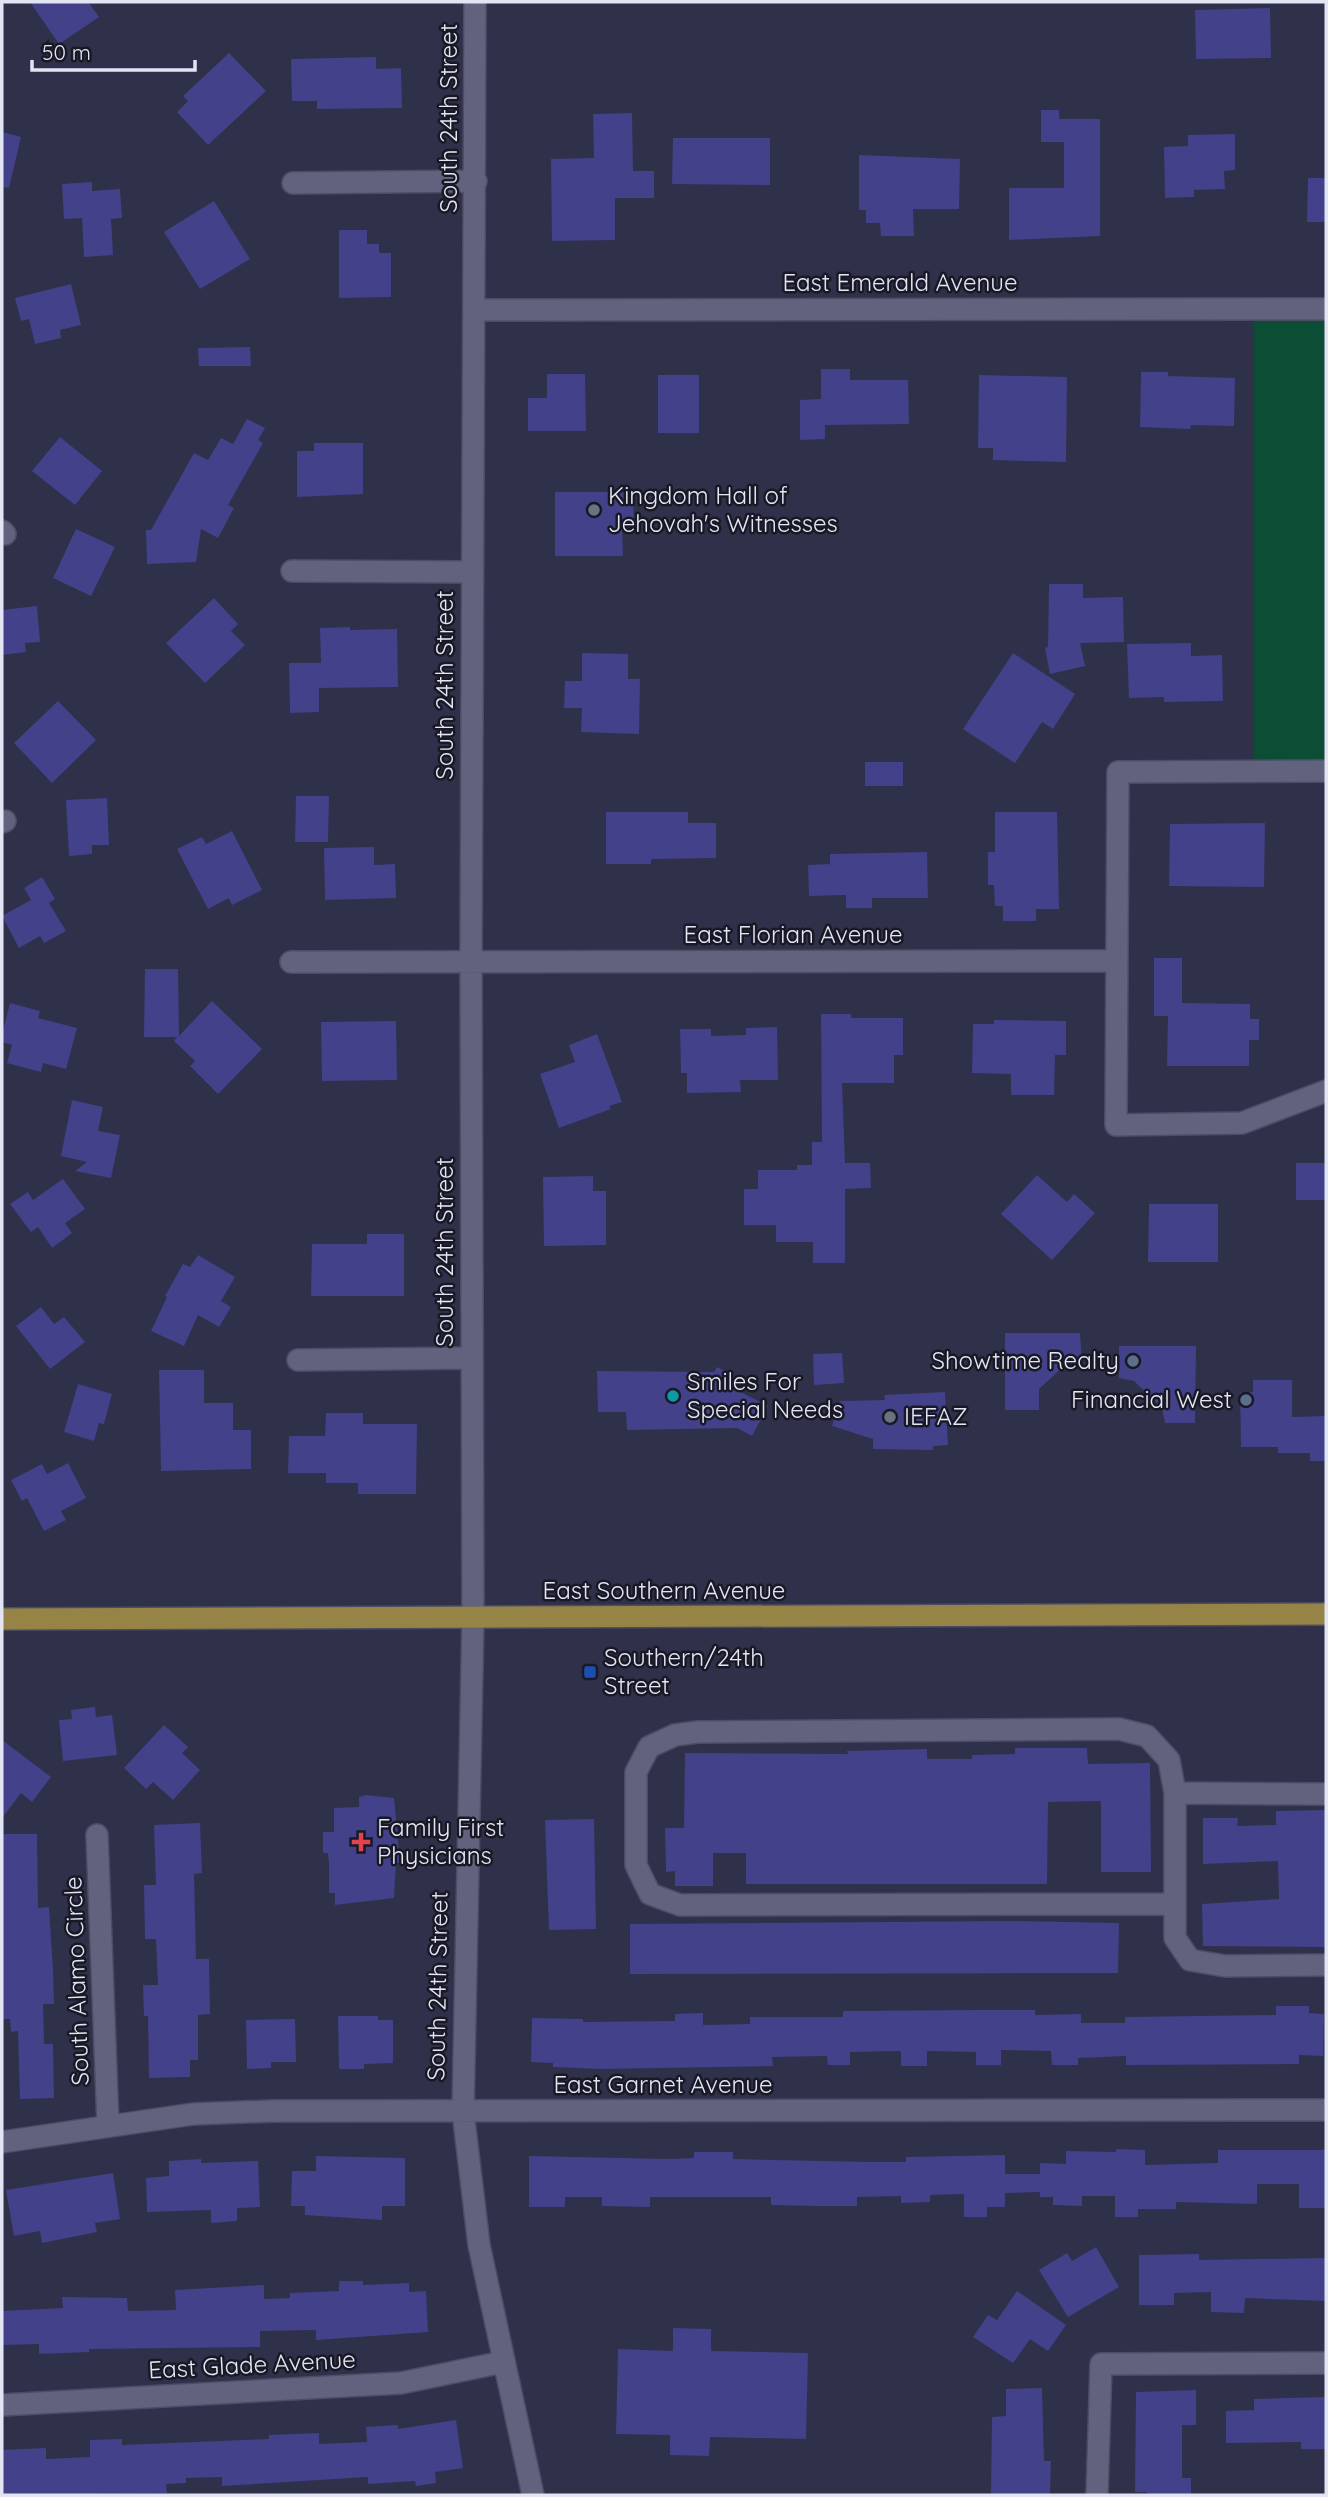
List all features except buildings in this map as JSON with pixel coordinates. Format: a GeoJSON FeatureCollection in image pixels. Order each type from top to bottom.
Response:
{"type":"FeatureCollection","features":[{"type":"Feature","properties":{"kind":"main road","name":"East Southern Avenue"},"geometry":{"type":"LineString","coordinates":[[2,1619],[1326,1614]]}},
{"type":"Feature","properties":{"kind":"street","name":"South 24th Street"},"geometry":{"type":"LineString","coordinates":[[475,2],[476,181],[471,572],[473,1618],[463,2112],[479,2245],[533,2495]]}},
{"type":"Feature","properties":{"kind":"street"},"geometry":{"type":"LineString","coordinates":[[293,183],[476,181]]}},
{"type":"Feature","properties":{"kind":"street","name":"East Emerald Avenue"},"geometry":{"type":"LineString","coordinates":[[475,310],[1326,309]]}},
{"type":"Feature","properties":{"kind":"street"},"geometry":{"type":"LineString","coordinates":[[292,571],[471,572]]}},
{"type":"Feature","properties":{"kind":"street"},"geometry":{"type":"LineString","coordinates":[[1326,771],[1118,772],[1116,1125],[1242,1124],[1326,1091]]}},
{"type":"Feature","properties":{"kind":"street","name":"East Florian Avenue"},"geometry":{"type":"LineString","coordinates":[[290,962],[1115,961]]}},
{"type":"Feature","properties":{"kind":"street"},"geometry":{"type":"LineString","coordinates":[[298,1360],[471,1358]]}},
{"type":"Feature","properties":{"kind":"street"},"geometry":{"type":"LineString","coordinates":[[1174,1903],[680,1905],[650,1894],[636,1865],[636,1772],[649,1747],[675,1735],[698,1732],[1119,1730],[1147,1736],[1169,1760],[1175,1793],[1175,1938],[1190,1960],[1225,1966],[1326,1965]]}},
{"type":"Feature","properties":{"kind":"street"},"geometry":{"type":"LineString","coordinates":[[1175,1793],[1326,1794]]}},
{"type":"Feature","properties":{"kind":"street","name":"South Alamo Circle"},"geometry":{"type":"LineString","coordinates":[[97,1835],[108,2125]]}},
{"type":"Feature","properties":{"kind":"street","name":"East Garnet Avenue"},"geometry":{"type":"LineString","coordinates":[[2,2142],[193,2114],[272,2111],[1326,2110]]}},
{"type":"Feature","properties":{"kind":"street","name":"East Glade Avenue"},"geometry":{"type":"LineString","coordinates":[[2,2405],[401,2383],[503,2362]]}},
{"type":"Feature","properties":{"kind":"street"},"geometry":{"type":"LineString","coordinates":[[1097,2495],[1101,2364],[1326,2363]]}},
{"type":"Feature","properties":{"kind":"green space"},"geometry":{"type":"Polygon","coordinates":[[[1254,309],[1326,309],[1326,771],[1254,771],[1254,309]]]}},
{"type":"Feature","properties":{"kind":"place","name":"Kingdom Hall of Jehovah's Witnesses"},"geometry":{"type":"Point","coordinates":[594,510]}},
{"type":"Feature","properties":{"kind":"place","name":"Showtime Realty"},"geometry":{"type":"Point","coordinates":[1133,1361]}},
{"type":"Feature","properties":{"kind":"place","name":"Smiles For Special Needs"},"geometry":{"type":"Point","coordinates":[673,1396]}},
{"type":"Feature","properties":{"kind":"place","name":"Financial West"},"geometry":{"type":"Point","coordinates":[1246,1400]}},
{"type":"Feature","properties":{"kind":"place","name":"IEFAZ"},"geometry":{"type":"Point","coordinates":[890,1417]}},
{"type":"Feature","properties":{"kind":"place","name":"Southern/24th Street"},"geometry":{"type":"Point","coordinates":[590,1672]}},
{"type":"Feature","properties":{"kind":"place","name":"Family First Physicians"},"geometry":{"type":"Point","coordinates":[361,1842]}}]}
